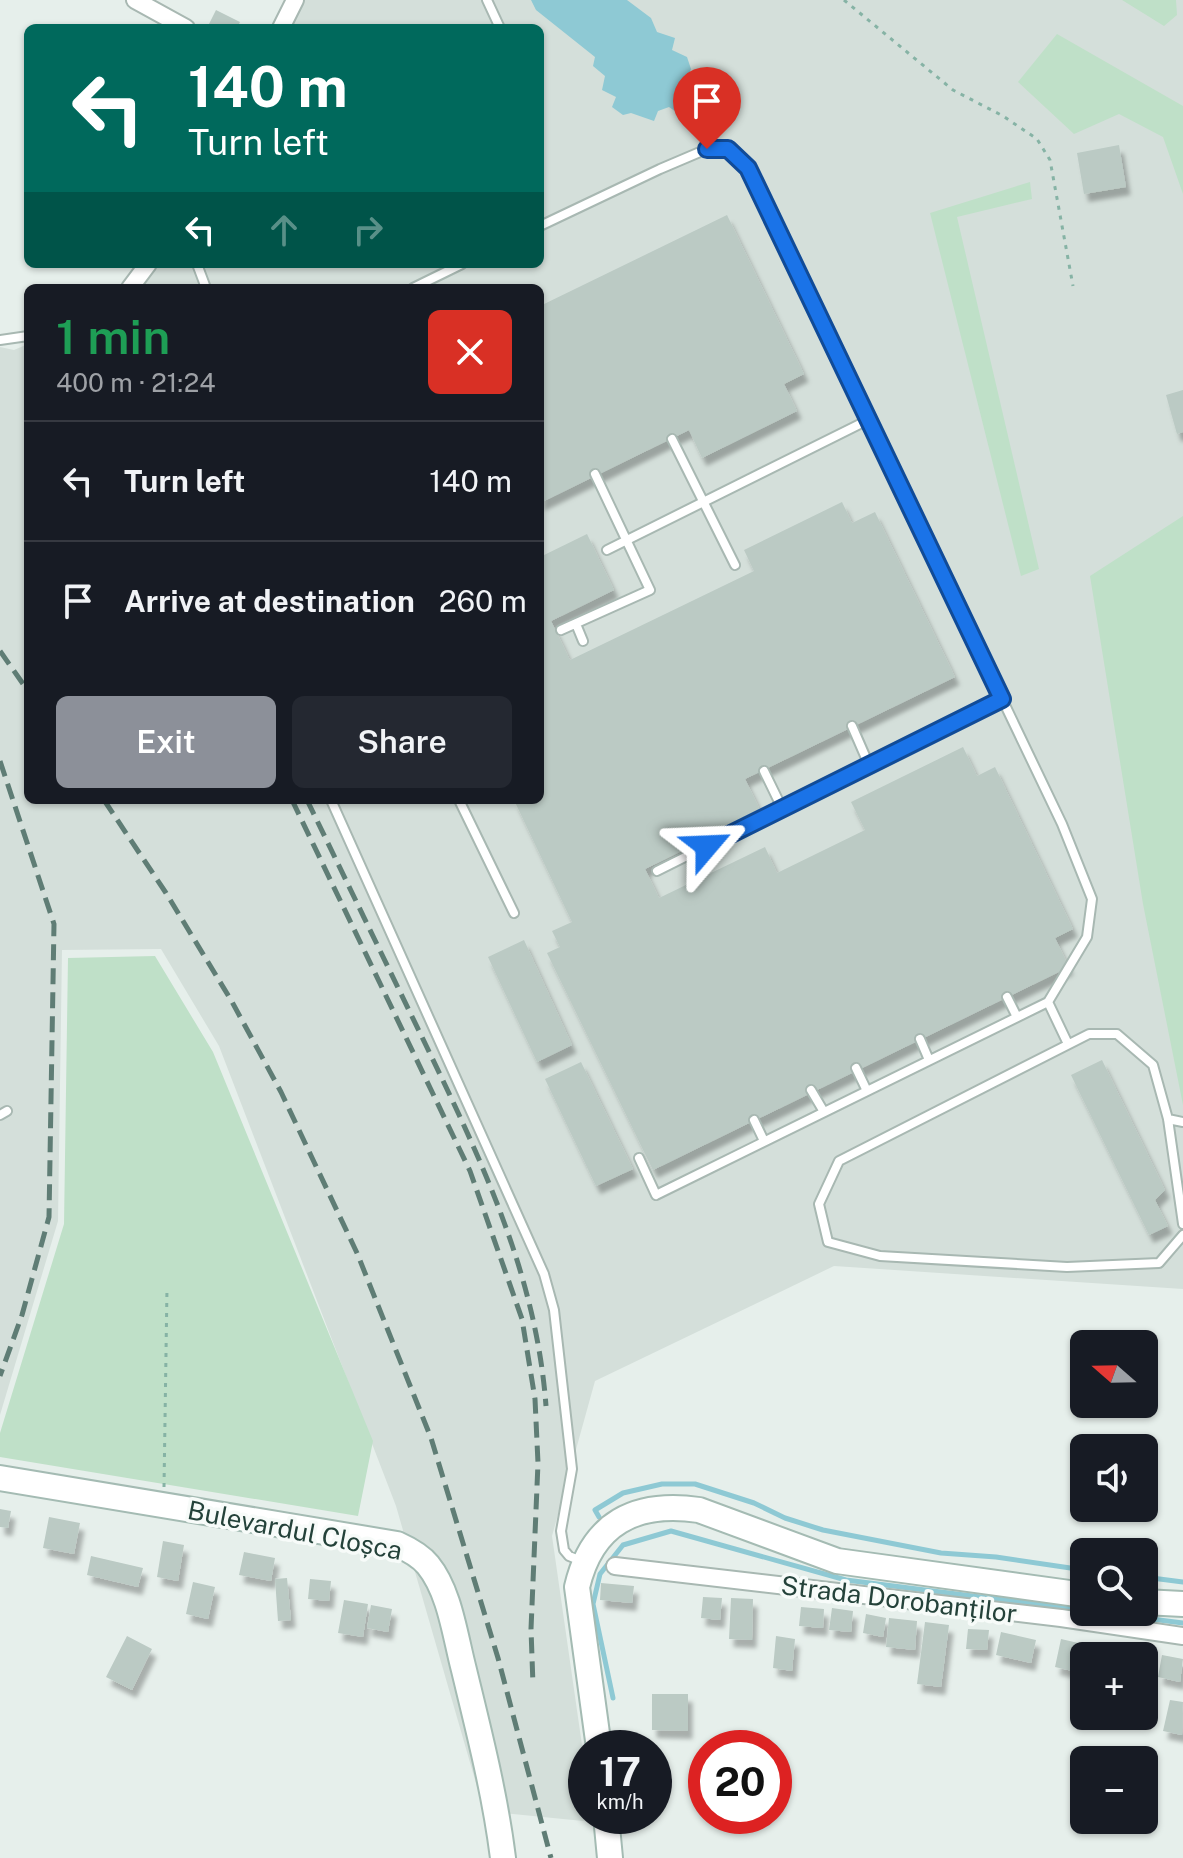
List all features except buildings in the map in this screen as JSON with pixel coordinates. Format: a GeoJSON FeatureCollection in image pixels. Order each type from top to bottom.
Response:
{"type":"FeatureCollection","features":[{"type":"Feature","properties":{"kind":"main road","name":"Bulevardul Cloșca"},"geometry":{"type":"LineString","coordinates":[[0,1478],[397,1544],[414,1552],[427,1564],[436,1579],[452,1621],[487,1763],[503,1858]]}},
{"type":"Feature","properties":{"kind":"main road"},"geometry":{"type":"LineString","coordinates":[[597,1730],[577,1587],[584,1562],[597,1538],[611,1527],[649,1510],[675,1507],[699,1510],[837,1561],[1070,1593]]}},
{"type":"Feature","properties":{"kind":"main road"},"geometry":{"type":"LineString","coordinates":[[1158,1603],[1183,1604]]}},
{"type":"Feature","properties":{"kind":"main road"},"geometry":{"type":"LineString","coordinates":[[608,1834],[610,1858]]}},
{"type":"Feature","properties":{"kind":"street"},"geometry":{"type":"LineString","coordinates":[[135,0],[179,24]]}},
{"type":"Feature","properties":{"kind":"street"},"geometry":{"type":"LineString","coordinates":[[283,24],[295,0]]}},
{"type":"Feature","properties":{"kind":"street","name":"Strada Dorobanților"},"geometry":{"type":"LineString","coordinates":[[615,1566],[1061,1618],[1183,1636]]}},
{"type":"Feature","properties":{"kind":"lane"},"geometry":{"type":"LineString","coordinates":[[487,0],[498,24]]}},
{"type":"Feature","properties":{"kind":"lane"},"geometry":{"type":"LineString","coordinates":[[544,224],[707,149],[728,149],[748,168],[1062,824],[1092,899],[1087,937],[1048,1002],[656,1195],[639,1158]]}},
{"type":"Feature","properties":{"kind":"lane"},"geometry":{"type":"LineString","coordinates":[[421,284],[454,268]]}},
{"type":"Feature","properties":{"kind":"lane"},"geometry":{"type":"LineString","coordinates":[[0,340],[24,337]]}},
{"type":"Feature","properties":{"kind":"lane"},"geometry":{"type":"LineString","coordinates":[[607,550],[868,420]]}},
{"type":"Feature","properties":{"kind":"lane"},"geometry":{"type":"LineString","coordinates":[[672,439],[735,565]]}},
{"type":"Feature","properties":{"kind":"lane"},"geometry":{"type":"LineString","coordinates":[[561,630],[650,590],[595,474]]}},
{"type":"Feature","properties":{"kind":"lane"},"geometry":{"type":"LineString","coordinates":[[576,624],[583,641]]}},
{"type":"Feature","properties":{"kind":"lane"},"geometry":{"type":"LineString","coordinates":[[657,871],[1002,699]]}},
{"type":"Feature","properties":{"kind":"lane"},"geometry":{"type":"LineString","coordinates":[[852,726],[869,765]]}},
{"type":"Feature","properties":{"kind":"lane"},"geometry":{"type":"LineString","coordinates":[[764,771],[782,808]]}},
{"type":"Feature","properties":{"kind":"lane"},"geometry":{"type":"LineString","coordinates":[[333,804],[544,1274],[554,1310],[572,1469],[561,1531],[564,1550],[569,1556],[584,1562]]}},
{"type":"Feature","properties":{"kind":"lane"},"geometry":{"type":"LineString","coordinates":[[461,804],[514,913]]}},
{"type":"Feature","properties":{"kind":"lane"},"geometry":{"type":"LineString","coordinates":[[1007,997],[1017,1017]]}},
{"type":"Feature","properties":{"kind":"lane"},"geometry":{"type":"LineString","coordinates":[[1048,1002],[1068,1044]]}},
{"type":"Feature","properties":{"kind":"lane"},"geometry":{"type":"LineString","coordinates":[[1183,1224],[1168,1119],[1153,1065],[1117,1034],[1089,1034],[839,1161],[819,1204],[828,1242],[880,1256],[1067,1267],[1159,1263],[1183,1235]]}},
{"type":"Feature","properties":{"kind":"lane"},"geometry":{"type":"LineString","coordinates":[[920,1039],[929,1060]]}},
{"type":"Feature","properties":{"kind":"lane"},"geometry":{"type":"LineString","coordinates":[[856,1068],[867,1091]]}},
{"type":"Feature","properties":{"kind":"lane"},"geometry":{"type":"LineString","coordinates":[[811,1090],[824,1112]]}},
{"type":"Feature","properties":{"kind":"lane"},"geometry":{"type":"LineString","coordinates":[[1168,1119],[1183,1122]]}},
{"type":"Feature","properties":{"kind":"lane"},"geometry":{"type":"LineString","coordinates":[[754,1120],[764,1141]]}},
{"type":"Feature","properties":{"kind":"path"},"geometry":{"type":"LineString","coordinates":[[844,0],[953,90],[1003,116],[1037,139],[1050,160],[1073,286]]}},
{"type":"Feature","properties":{"kind":"path"},"geometry":{"type":"LineString","coordinates":[[165,1468],[167,1287]]}},
{"type":"Feature","properties":{"kind":"shaded area"},"geometry":{"type":"Polygon","coordinates":[[[295,0],[1183,0],[1183,1289],[834,1266],[595,1381],[552,1536],[580,1730],[568,1730],[568,1819],[484,1811],[396,1506],[219,1046],[161,949],[62,950],[58,1221],[0,1415],[0,347],[14,350],[24,346],[24,804],[544,804],[544,284],[142,284],[151,268],[544,268],[544,24],[282,24],[295,0]]]}},
{"type":"Feature","properties":{"kind":"green space"},"geometry":{"type":"Polygon","coordinates":[[[1122,0],[1176,0],[1177,15],[1164,26],[1122,0]]]}},
{"type":"Feature","properties":{"kind":"green space"},"geometry":{"type":"Polygon","coordinates":[[[1057,34],[1183,106],[1183,194],[1163,137],[1119,114],[1074,134],[1018,82],[1057,34]]]}},
{"type":"Feature","properties":{"kind":"green space"},"geometry":{"type":"Polygon","coordinates":[[[1030,182],[1032,199],[957,217],[1039,569],[1021,576],[930,213],[1030,182]]]}},
{"type":"Feature","properties":{"kind":"green space"},"geometry":{"type":"Polygon","coordinates":[[[1183,516],[1183,1105],[1143,904],[1090,576],[1183,516]]]}},
{"type":"Feature","properties":{"kind":"green space"},"geometry":{"type":"Polygon","coordinates":[[[155,956],[213,1052],[373,1441],[358,1516],[0,1457],[0,1433],[64,1224],[68,958],[155,956]]]}},
{"type":"Feature","properties":{"kind":"water"},"geometry":{"type":"Polygon","coordinates":[[[531,0],[627,0],[651,18],[657,32],[675,38],[672,50],[687,57],[691,69],[682,92],[695,102],[685,118],[669,107],[658,111],[654,121],[631,113],[623,115],[612,107],[616,97],[602,90],[605,76],[593,66],[595,57],[536,10],[531,0]]]}},
{"type":"Feature","properties":{"kind":"waterway"},"geometry":{"type":"LineString","coordinates":[[599,1517],[595,1510],[623,1493],[662,1484],[695,1484],[823,1530],[941,1553],[1070,1568]]}},
{"type":"Feature","properties":{"kind":"waterway"},"geometry":{"type":"LineString","coordinates":[[613,1698],[593,1604],[600,1574],[623,1545],[671,1531],[846,1580],[1070,1608]]}},
{"type":"Feature","properties":{"kind":"waterway"},"geometry":{"type":"LineString","coordinates":[[1158,1579],[1183,1582]]}},
{"type":"Feature","properties":{"kind":"waterway"},"geometry":{"type":"LineString","coordinates":[[1158,1620],[1183,1623]]}},
{"type":"Feature","properties":{"kind":"railway"},"geometry":{"type":"LineString","coordinates":[[0,651],[24,685]]}},
{"type":"Feature","properties":{"kind":"railway"},"geometry":{"type":"LineString","coordinates":[[0,761],[54,924],[49,1217],[22,1315],[0,1376]]}},
{"type":"Feature","properties":{"kind":"railway"},"geometry":{"type":"LineString","coordinates":[[107,804],[166,893],[231,1000],[281,1092],[357,1253],[431,1438],[498,1658],[551,1858]]}},
{"type":"Feature","properties":{"kind":"railway"},"geometry":{"type":"LineString","coordinates":[[294,804],[470,1171],[522,1319],[535,1399],[538,1463],[531,1629],[533,1685]]}},
{"type":"Feature","properties":{"kind":"railway"},"geometry":{"type":"LineString","coordinates":[[309,804],[443,1080],[502,1215],[530,1308],[546,1406]]}},
{"type":"Feature","properties":{"kind":"route"},"geometry":{"type":"LineString","coordinates":[[707,149],[728,149],[748,168],[1002,699],[707,846]]}}]}
